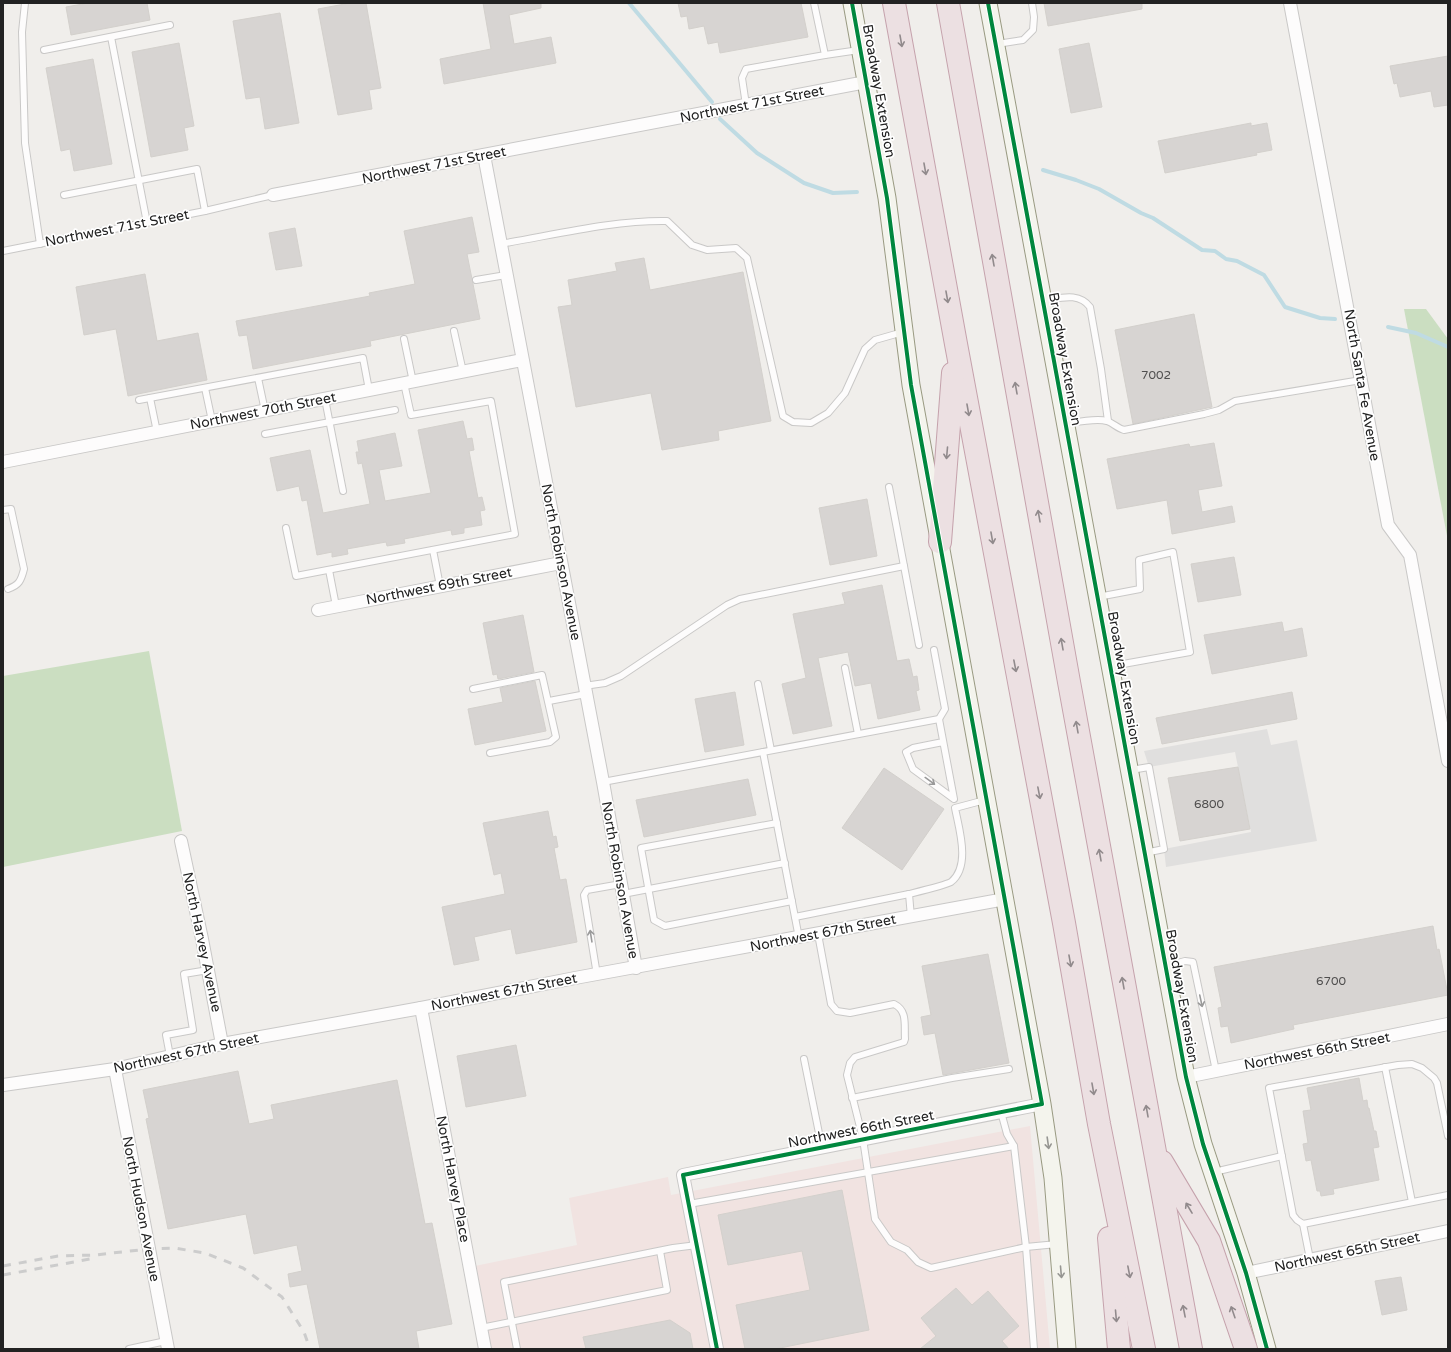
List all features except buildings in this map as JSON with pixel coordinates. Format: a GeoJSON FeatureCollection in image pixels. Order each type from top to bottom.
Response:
{"type":"FeatureCollection","features":[{"type":"Feature","properties":{"kind":"highway"},"geometry":{"type":"LineString","coordinates":[[894,3],[1062,915],[1099,1124],[1144,1349]]}},
{"type":"Feature","properties":{"kind":"highway"},"geometry":{"type":"LineString","coordinates":[[948,3],[1191,1349]]}},
{"type":"Feature","properties":{"kind":"highway"},"geometry":{"type":"LineString","coordinates":[[940,542],[956,344]]}},
{"type":"Feature","properties":{"kind":"highway"},"geometry":{"type":"LineString","coordinates":[[1099,1124],[1120,1349]]}},
{"type":"Feature","properties":{"kind":"highway"},"geometry":{"type":"LineString","coordinates":[[1154,1149],[1209,1241],[1246,1349]]}},
{"type":"Feature","properties":{"kind":"main road","name":"Broadway Extension"},"geometry":{"type":"LineString","coordinates":[[852,3],[892,233],[903,332],[911,385],[1042,1104],[1053,1178],[1067,1349]]}},
{"type":"Feature","properties":{"kind":"main road","name":"Broadway Extension"},"geometry":{"type":"LineString","coordinates":[[988,3],[1186,1077],[1212,1172],[1246,1273],[1268,1349]]}},
{"type":"Feature","properties":{"kind":"street","name":"North Santa Fe Avenue"},"geometry":{"type":"LineString","coordinates":[[1290,3],[1388,525],[1410,555],[1448,761]]}},
{"type":"Feature","properties":{"kind":"street","name":"Northwest 71st Street"},"geometry":{"type":"LineString","coordinates":[[273,195],[866,82]]}},
{"type":"Feature","properties":{"kind":"street","name":"North Robinson Avenue"},"geometry":{"type":"LineString","coordinates":[[484,155],[603,782],[636,968]]}},
{"type":"Feature","properties":{"kind":"street","name":"Northwest 70th Street"},"geometry":{"type":"LineString","coordinates":[[3,462],[522,360]]}},
{"type":"Feature","properties":{"kind":"street","name":"Northwest 69th Street"},"geometry":{"type":"LineString","coordinates":[[318,610],[561,563]]}},
{"type":"Feature","properties":{"kind":"street","name":"North Harvey Avenue"},"geometry":{"type":"LineString","coordinates":[[181,841],[222,1044]]}},
{"type":"Feature","properties":{"kind":"street","name":"Northwest 67th Street"},"geometry":{"type":"LineString","coordinates":[[3,1086],[115,1069],[222,1044],[1005,899]]}},
{"type":"Feature","properties":{"kind":"street","name":"North Harvey Place"},"geometry":{"type":"LineString","coordinates":[[421,1008],[485,1349]]}},
{"type":"Feature","properties":{"kind":"street","name":"Northwest 66th Street"},"geometry":{"type":"LineString","coordinates":[[1186,1077],[1448,1024]]}},
{"type":"Feature","properties":{"kind":"street","name":"North Hudson Avenue"},"geometry":{"type":"LineString","coordinates":[[115,1069],[167,1345]]}},
{"type":"Feature","properties":{"kind":"street","name":"Northwest 66th Street"},"geometry":{"type":"LineString","coordinates":[[689,1204],[683,1175],[1042,1104]]}},
{"type":"Feature","properties":{"kind":"street"},"geometry":{"type":"LineString","coordinates":[[689,1204],[717,1349]]}},
{"type":"Feature","properties":{"kind":"street","name":"Northwest 65th Street"},"geometry":{"type":"LineString","coordinates":[[1246,1273],[1448,1231]]}},
{"type":"Feature","properties":{"kind":"lane"},"geometry":{"type":"LineString","coordinates":[[25,3],[22,32],[26,143],[40,244]]}},
{"type":"Feature","properties":{"kind":"lane"},"geometry":{"type":"LineString","coordinates":[[814,3],[825,55]]}},
{"type":"Feature","properties":{"kind":"lane"},"geometry":{"type":"LineString","coordinates":[[996,44],[1023,40],[1033,30],[1034,17],[1032,3]]}},
{"type":"Feature","properties":{"kind":"lane"},"geometry":{"type":"LineString","coordinates":[[44,50],[170,25]]}},
{"type":"Feature","properties":{"kind":"lane"},"geometry":{"type":"LineString","coordinates":[[110,37],[147,223]]}},
{"type":"Feature","properties":{"kind":"lane"},"geometry":{"type":"LineString","coordinates":[[746,105],[742,78],[746,69],[860,49]]}},
{"type":"Feature","properties":{"kind":"lane"},"geometry":{"type":"LineString","coordinates":[[64,195],[196,170],[205,211]]}},
{"type":"Feature","properties":{"kind":"lane","name":"Northwest 71st Street"},"geometry":{"type":"LineString","coordinates":[[3,251],[205,211],[273,195]]}},
{"type":"Feature","properties":{"kind":"lane"},"geometry":{"type":"LineString","coordinates":[[500,244],[621,223],[667,221],[692,245],[707,250],[736,248],[747,258],[783,416],[793,422],[811,423],[828,413],[845,393],[865,349],[875,340],[903,332]]}},
{"type":"Feature","properties":{"kind":"lane"},"geometry":{"type":"LineString","coordinates":[[476,280],[506,275]]}},
{"type":"Feature","properties":{"kind":"lane"},"geometry":{"type":"LineString","coordinates":[[1043,300],[1070,297],[1081,298],[1086,301],[1090,307],[1108,421]]}},
{"type":"Feature","properties":{"kind":"lane"},"geometry":{"type":"LineString","coordinates":[[454,331],[463,372]]}},
{"type":"Feature","properties":{"kind":"lane"},"geometry":{"type":"LineString","coordinates":[[286,528],[296,576],[515,534],[491,400],[411,415],[404,339]]}},
{"type":"Feature","properties":{"kind":"lane"},"geometry":{"type":"LineString","coordinates":[[139,400],[363,358],[369,390]]}},
{"type":"Feature","properties":{"kind":"lane"},"geometry":{"type":"LineString","coordinates":[[258,378],[265,411]]}},
{"type":"Feature","properties":{"kind":"lane"},"geometry":{"type":"LineString","coordinates":[[1066,424],[1087,421],[1108,421],[1119,429],[1124,430],[1204,414],[1219,410],[1235,401],[1361,380]]}},
{"type":"Feature","properties":{"kind":"lane"},"geometry":{"type":"LineString","coordinates":[[205,388],[212,421]]}},
{"type":"Feature","properties":{"kind":"lane"},"geometry":{"type":"LineString","coordinates":[[150,398],[157,432]]}},
{"type":"Feature","properties":{"kind":"lane"},"geometry":{"type":"LineString","coordinates":[[325,399],[343,491]]}},
{"type":"Feature","properties":{"kind":"lane"},"geometry":{"type":"LineString","coordinates":[[265,434],[395,410]]}},
{"type":"Feature","properties":{"kind":"lane"},"geometry":{"type":"LineString","coordinates":[[890,487],[919,645]]}},
{"type":"Feature","properties":{"kind":"lane"},"geometry":{"type":"LineString","coordinates":[[3,510],[11,509],[24,569],[17,586],[8,589]]}},
{"type":"Feature","properties":{"kind":"lane"},"geometry":{"type":"LineString","coordinates":[[433,550],[440,586]]}},
{"type":"Feature","properties":{"kind":"lane"},"geometry":{"type":"LineString","coordinates":[[1098,597],[1140,589],[1139,560],[1173,552],[1190,652],[1110,666]]}},
{"type":"Feature","properties":{"kind":"lane"},"geometry":{"type":"LineString","coordinates":[[548,701],[585,690],[621,676],[727,605],[740,599],[904,566]]}},
{"type":"Feature","properties":{"kind":"lane"},"geometry":{"type":"LineString","coordinates":[[329,570],[336,606]]}},
{"type":"Feature","properties":{"kind":"lane"},"geometry":{"type":"LineString","coordinates":[[795,917],[909,894],[950,882],[959,871],[963,848],[939,719],[945,709],[934,650]]}},
{"type":"Feature","properties":{"kind":"lane"},"geometry":{"type":"LineString","coordinates":[[845,668],[858,734]]}},
{"type":"Feature","properties":{"kind":"lane"},"geometry":{"type":"LineString","coordinates":[[473,689],[542,675],[556,737],[550,742],[490,753]]}},
{"type":"Feature","properties":{"kind":"lane"},"geometry":{"type":"LineString","coordinates":[[758,684],[771,750]]}},
{"type":"Feature","properties":{"kind":"lane"},"geometry":{"type":"LineString","coordinates":[[603,782],[939,719]]}},
{"type":"Feature","properties":{"kind":"lane"},"geometry":{"type":"LineString","coordinates":[[943,742],[912,748],[906,752],[913,769],[954,799]]}},
{"type":"Feature","properties":{"kind":"lane"},"geometry":{"type":"LineString","coordinates":[[763,752],[799,938]]}},
{"type":"Feature","properties":{"kind":"lane"},"geometry":{"type":"LineString","coordinates":[[955,808],[987,799]]}},
{"type":"Feature","properties":{"kind":"lane"},"geometry":{"type":"LineString","coordinates":[[777,823],[641,848],[648,889],[654,920],[665,926],[792,901]]}},
{"type":"Feature","properties":{"kind":"lane"},"geometry":{"type":"LineString","coordinates":[[596,975],[584,895],[587,890],[648,889],[785,863]]}},
{"type":"Feature","properties":{"kind":"lane"},"geometry":{"type":"LineString","coordinates":[[909,894],[911,917]]}},
{"type":"Feature","properties":{"kind":"lane"},"geometry":{"type":"LineString","coordinates":[[818,934],[831,1004],[837,1011],[850,1013],[894,1004],[900,1007],[904,1014],[904,1042],[855,1057],[850,1063],[846,1075],[863,1140],[876,1219],[891,1242],[907,1250],[918,1262],[931,1268],[1026,1247],[1058,1244]]}},
{"type":"Feature","properties":{"kind":"lane"},"geometry":{"type":"LineString","coordinates":[[1166,966],[1185,961],[1193,962],[1216,1071]]}},
{"type":"Feature","properties":{"kind":"lane"},"geometry":{"type":"LineString","coordinates":[[170,1056],[166,1035],[193,1030],[184,974],[208,970]]}},
{"type":"Feature","properties":{"kind":"lane"},"geometry":{"type":"LineString","coordinates":[[804,1059],[822,1148]]}},
{"type":"Feature","properties":{"kind":"lane"},"geometry":{"type":"LineString","coordinates":[[1310,1259],[1303,1224],[1297,1220],[1293,1214],[1269,1088],[1385,1067],[1412,1064],[1422,1068],[1434,1078],[1437,1083],[1448,1136]]}},
{"type":"Feature","properties":{"kind":"lane"},"geometry":{"type":"LineString","coordinates":[[1385,1067],[1412,1202]]}},
{"type":"Feature","properties":{"kind":"lane"},"geometry":{"type":"LineString","coordinates":[[852,1098],[952,1078],[1009,1069]]}},
{"type":"Feature","properties":{"kind":"lane"},"geometry":{"type":"LineString","coordinates":[[1001,1112],[1007,1134],[1014,1146],[1026,1247],[1034,1349]]}},
{"type":"Feature","properties":{"kind":"lane"},"geometry":{"type":"LineString","coordinates":[[689,1204],[1014,1146]]}},
{"type":"Feature","properties":{"kind":"lane"},"geometry":{"type":"LineString","coordinates":[[1212,1172],[1282,1156]]}},
{"type":"Feature","properties":{"kind":"lane"},"geometry":{"type":"LineString","coordinates":[[1303,1224],[1448,1195]]}},
{"type":"Feature","properties":{"kind":"lane"},"geometry":{"type":"LineString","coordinates":[[517,1349],[504,1282],[697,1245]]}},
{"type":"Feature","properties":{"kind":"lane"},"geometry":{"type":"LineString","coordinates":[[481,1328],[668,1290],[660,1251]]}},
{"type":"Feature","properties":{"kind":"lane"},"geometry":{"type":"LineString","coordinates":[[129,1349],[167,1345]]}},
{"type":"Feature","properties":{"kind":"shaded area"},"geometry":{"type":"Polygon","coordinates":[[[1267,729],[1271,745],[1297,740],[1317,841],[1166,867],[1164,849],[1251,832],[1235,752],[1149,767],[1144,751],[1267,729]]]}},
{"type":"Feature","properties":{"kind":"shaded area"},"geometry":{"type":"Polygon","coordinates":[[[1030,1126],[1050,1349],[491,1349],[475,1266],[577,1245],[569,1198],[668,1177],[671,1195],[1030,1126]]]}},
{"type":"Feature","properties":{"kind":"green space"},"geometry":{"type":"Polygon","coordinates":[[[1404,309],[1426,309],[1448,339],[1448,541],[1404,309]]]}},
{"type":"Feature","properties":{"kind":"green space"},"geometry":{"type":"Polygon","coordinates":[[[149,651],[182,831],[3,867],[3,676],[149,651]]]}},
{"type":"Feature","properties":{"kind":"waterway"},"geometry":{"type":"LineString","coordinates":[[629,3],[712,102]]}},
{"type":"Feature","properties":{"kind":"waterway"},"geometry":{"type":"LineString","coordinates":[[720,119],[757,153],[804,183],[833,193],[857,192]]}},
{"type":"Feature","properties":{"kind":"waterway"},"geometry":{"type":"LineString","coordinates":[[1043,170],[1099,189],[1141,213],[1153,218],[1202,250],[1215,251],[1226,259],[1237,261],[1264,275],[1285,307],[1320,318],[1335,319]]}},
{"type":"Feature","properties":{"kind":"waterway"},"geometry":{"type":"LineString","coordinates":[[1388,327],[1416,333],[1448,347]]}},
{"type":"Feature","properties":{"kind":"railway"},"geometry":{"type":"LineString","coordinates":[[3,1266],[58,1256],[95,1255],[148,1249],[174,1248],[205,1253],[243,1268],[282,1297],[304,1332],[310,1349]]}},
{"type":"Feature","properties":{"kind":"railway"},"geometry":{"type":"LineString","coordinates":[[3,1275],[90,1259]]}},
{"type":"Feature","properties":{"kind":"cycle path"},"geometry":{"type":"LineString","coordinates":[[717,1349],[683,1175],[1042,1104],[911,385],[887,198],[852,3]]}},
{"type":"Feature","properties":{"kind":"cycle path"},"geometry":{"type":"LineString","coordinates":[[988,3],[1186,1077],[1203,1144],[1246,1273],[1267,1349]]}}]}
